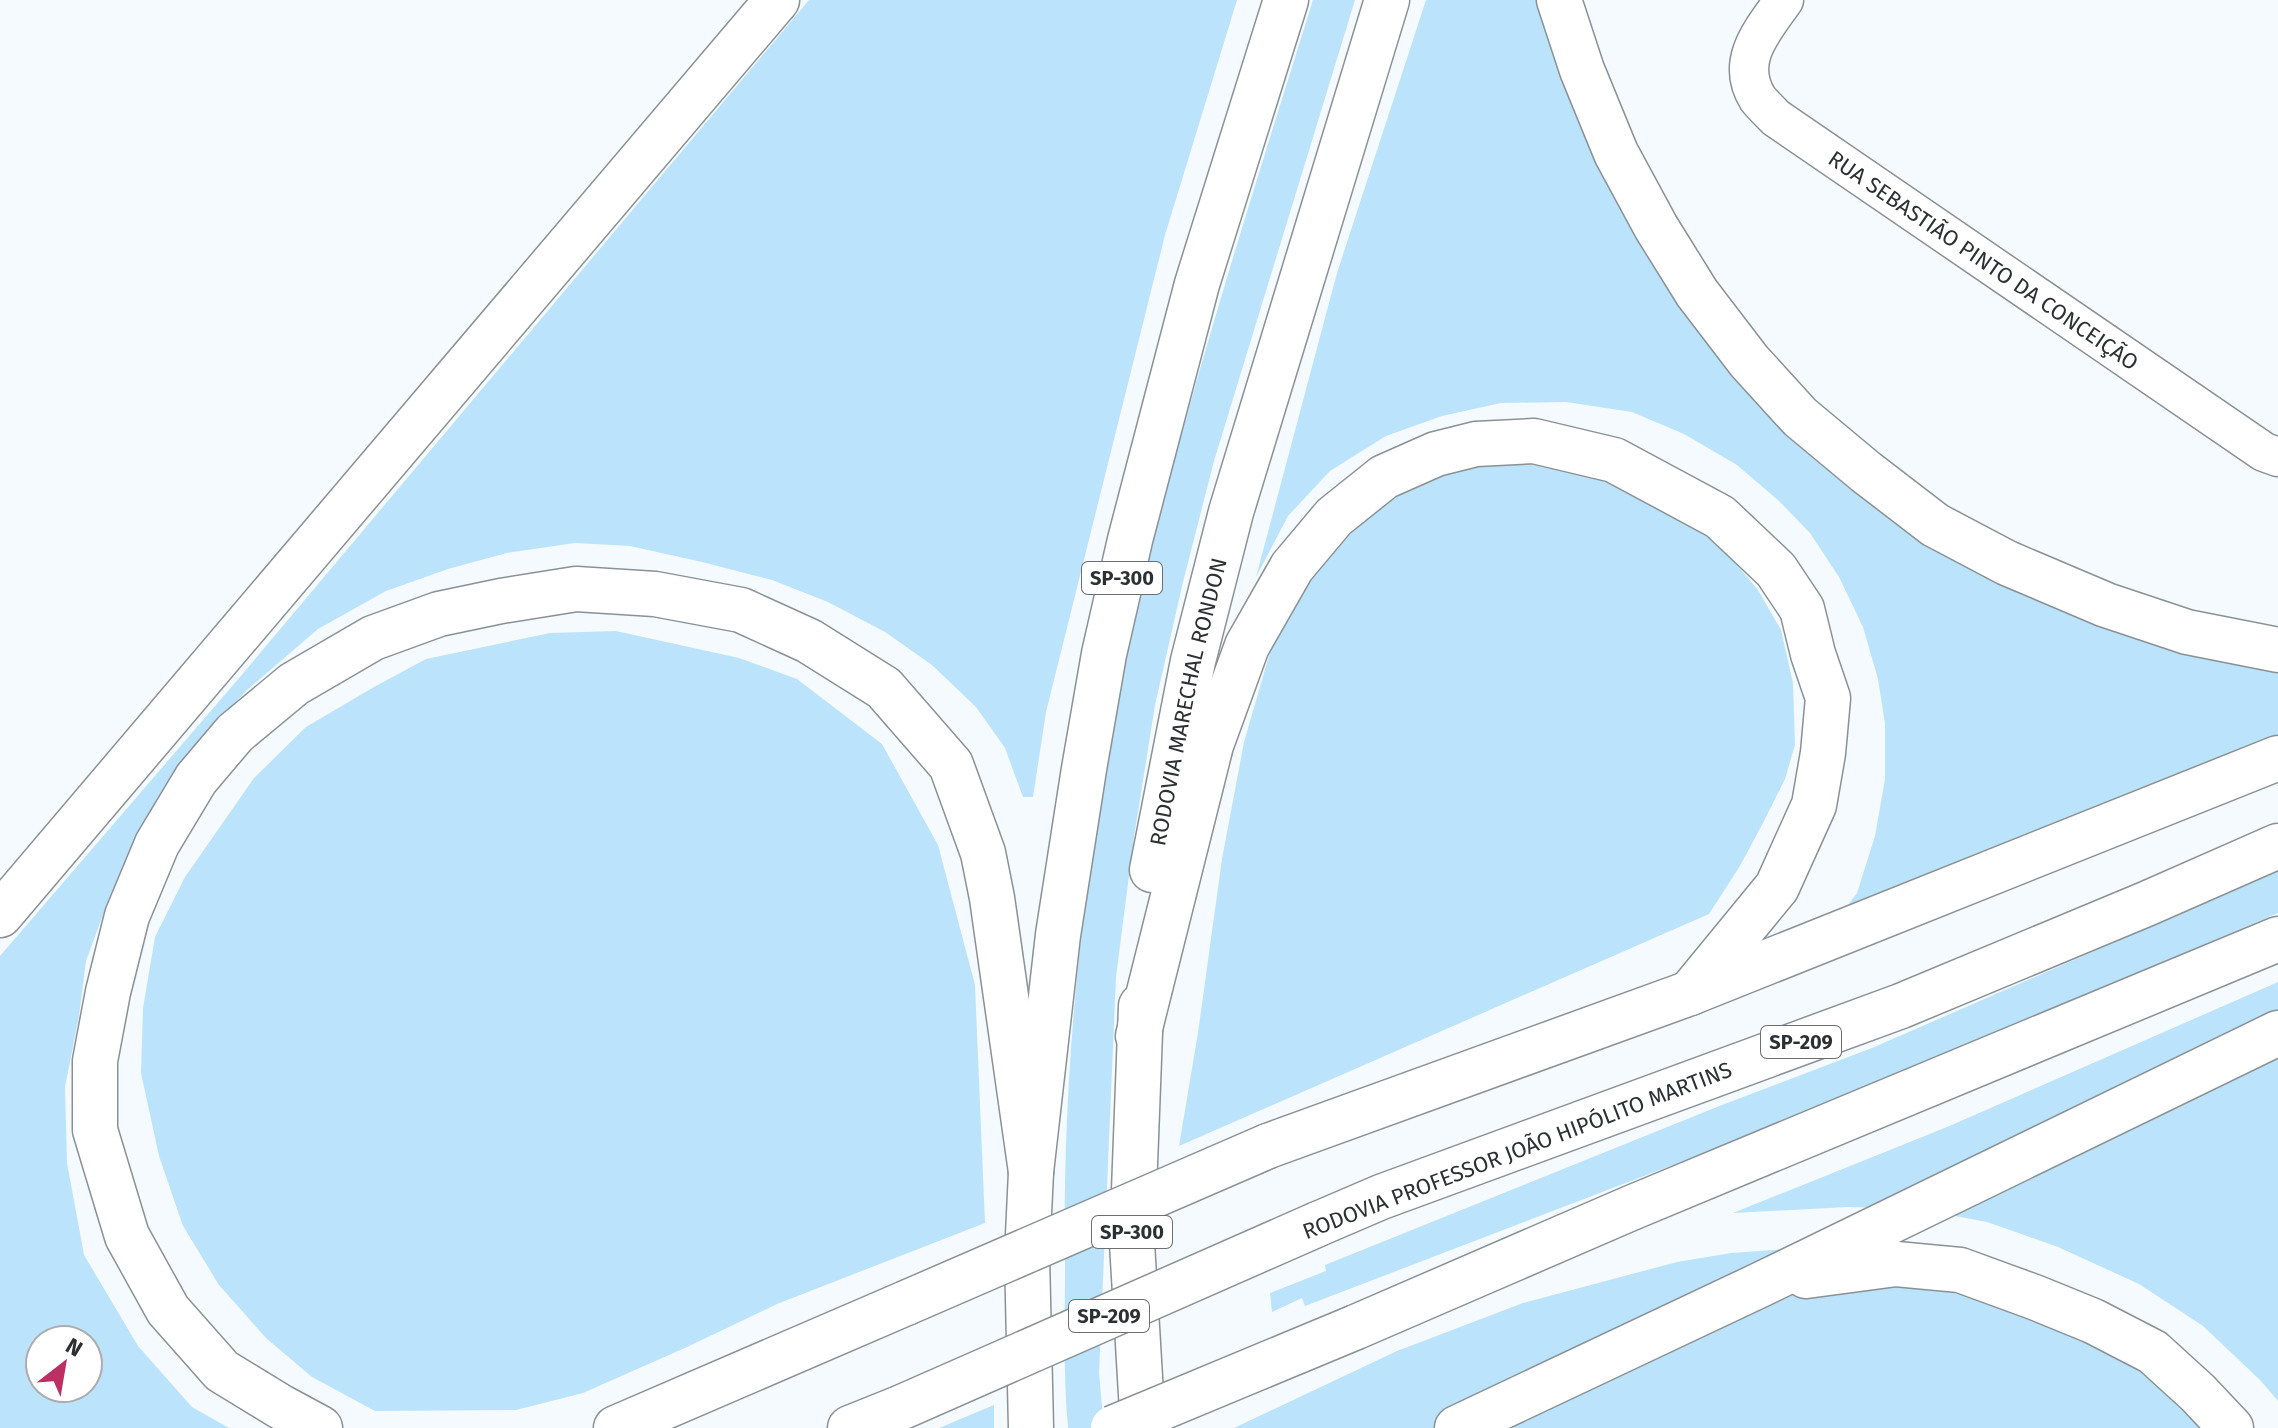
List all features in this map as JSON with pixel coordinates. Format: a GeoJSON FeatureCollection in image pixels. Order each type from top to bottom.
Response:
{"type":"FeatureCollection","features":[{"type":"Feature","properties":{"kind":"highway"},"geometry":{"type":"LineString","coordinates":[[0,915],[777,0]]}},
{"type":"Feature","properties":{"kind":"highway","name":"SP-300"},"geometry":{"type":"LineString","coordinates":[[1031,1428],[1027,1256],[1031,1172],[1058,935],[1104,654],[1130,540],[1197,284],[1286,0]]}},
{"type":"Feature","properties":{"kind":"highway","name":"RODOVIA MARECHAL RONDON"},"geometry":{"type":"LineString","coordinates":[[1143,1428],[1132,1243],[1138,1036],[1152,873],[1193,661],[1236,496],[1387,0]]}},
{"type":"Feature","properties":{"kind":"highway"},"geometry":{"type":"LineString","coordinates":[[1559,0],[1582,70],[1611,139],[1656,227],[1705,305],[1749,361],[1800,417],[1935,525],[2007,563],[2106,605],[2187,632],[2278,650]]}},
{"type":"Feature","properties":{"kind":"highway"},"geometry":{"type":"LineString","coordinates":[[1138,1036],[1211,745],[1247,646],[1292,567],[1334,517],[1384,477],[1436,454],[1476,444],[1534,441],[1614,460],[1720,517],[1776,570],[1802,609],[1828,698],[1814,805],[1777,887],[1690,993]]}},
{"type":"Feature","properties":{"kind":"highway"},"geometry":{"type":"LineString","coordinates":[[320,1428],[222,1371],[168,1310],[127,1236],[95,1130],[95,1061],[127,916],[157,844],[196,779],[235,733],[294,684],[373,638],[439,614],[576,589],[655,594],[741,610],[809,641],[884,688],[951,765],[983,853],[1031,1172]]}},
{"type":"Feature","properties":{"kind":"highway"},"geometry":{"type":"LineString","coordinates":[[616,1428],[1268,1146],[1690,993],[2278,758]]}},
{"type":"Feature","properties":{"kind":"highway","name":"RODOVIA PROFESSOR JOÃO HIPÓLITO MARTINS"},"geometry":{"type":"LineString","coordinates":[[850,1428],[1381,1197],[1901,1006],[2278,846]]}},
{"type":"Feature","properties":{"kind":"highway"},"geometry":{"type":"LineString","coordinates":[[1113,1428],[1645,1202],[2278,939]]}},
{"type":"Feature","properties":{"kind":"highway"},"geometry":{"type":"LineString","coordinates":[[1457,1428],[1764,1283],[2278,1033]]}},
{"type":"Feature","properties":{"kind":"highway"},"geometry":{"type":"LineString","coordinates":[[1764,1283],[1896,1264],[1960,1270],[2093,1321],[2153,1352],[2231,1428]]}},
{"type":"Feature","properties":{"kind":"street","name":"RUA SEBASTIÃO PINTO DA CONCEIÇÃO"},"geometry":{"type":"LineString","coordinates":[[1784,0],[1755,40],[1747,67],[1757,98],[1776,118],[2271,455]]}},
{"type":"Feature","properties":{"kind":"shaded area"},"geometry":{"type":"Polygon","coordinates":[[[809,0],[1237,0],[1165,235],[1046,712],[1033,797],[1023,797],[1005,748],[976,707],[932,665],[885,632],[828,602],[772,580],[630,546],[575,543],[507,553],[448,569],[386,591],[318,629],[247,690],[208,732],[164,796],[110,896],[86,961],[65,1087],[67,1163],[84,1255],[138,1346],[192,1407],[229,1428],[0,1428],[0,956],[240,677],[809,0]]]}},
{"type":"Feature","properties":{"kind":"shaded area"},"geometry":{"type":"Polygon","coordinates":[[[1313,0],[1355,0],[1214,461],[1155,705],[1116,977],[1099,1373],[1104,1428],[1068,1428],[1065,1198],[1070,1061],[1083,924],[1102,788],[1131,632],[1153,541],[1218,308],[1313,0]]]}},
{"type":"Feature","properties":{"kind":"shaded area"},"geometry":{"type":"Polygon","coordinates":[[[1426,0],[1541,0],[1652,260],[1986,574],[2059,610],[2141,638],[2278,670],[2278,745],[1839,917],[1857,893],[1875,836],[1885,779],[1885,724],[1878,679],[1863,627],[1839,577],[1810,533],[1737,465],[1684,434],[1632,412],[1566,402],[1501,403],[1442,416],[1386,436],[1330,471],[1288,516],[1256,577],[1337,273],[1426,0]]]}},
{"type":"Feature","properties":{"kind":"shaded area"},"geometry":{"type":"Polygon","coordinates":[[[1484,462],[1538,464],[1598,474],[1672,507],[1721,546],[1758,590],[1781,630],[1793,683],[1795,745],[1785,779],[1740,866],[1709,914],[1179,1146],[1222,859],[1244,742],[1282,611],[1324,550],[1428,469],[1484,462]]]}},
{"type":"Feature","properties":{"kind":"shaded area"},"geometry":{"type":"Polygon","coordinates":[[[616,631],[739,658],[797,679],[882,744],[938,845],[975,985],[985,1223],[777,1304],[583,1393],[516,1410],[375,1411],[312,1377],[266,1338],[219,1285],[183,1226],[159,1156],[141,1073],[143,1008],[155,937],[185,877],[254,778],[306,727],[426,659],[550,633],[616,631]]]}},
{"type":"Feature","properties":{"kind":"shaded area"},"geometry":{"type":"Polygon","coordinates":[[[2278,871],[2278,913],[1746,1137],[1305,1306],[1302,1298],[1272,1312],[1270,1293],[1326,1271],[1325,1265],[1872,1048],[2278,871]]]}},
{"type":"Feature","properties":{"kind":"shaded area"},"geometry":{"type":"Polygon","coordinates":[[[2278,982],[2278,1401],[2203,1326],[2139,1284],[2058,1247],[1987,1222],[1918,1209],[1847,1207],[1733,1213],[1947,1127],[2278,982]]]}},
{"type":"Feature","properties":{"kind":"shaded area"},"geometry":{"type":"Polygon","coordinates":[[[1815,1247],[1941,1255],[2241,1428],[1234,1428],[1397,1351],[1523,1303],[1677,1262],[1731,1253],[1815,1247]]]}},
{"type":"Feature","properties":{"kind":"shaded area"},"geometry":{"type":"Polygon","coordinates":[[[994,1405],[994,1428],[939,1428],[994,1405]]]}}]}
